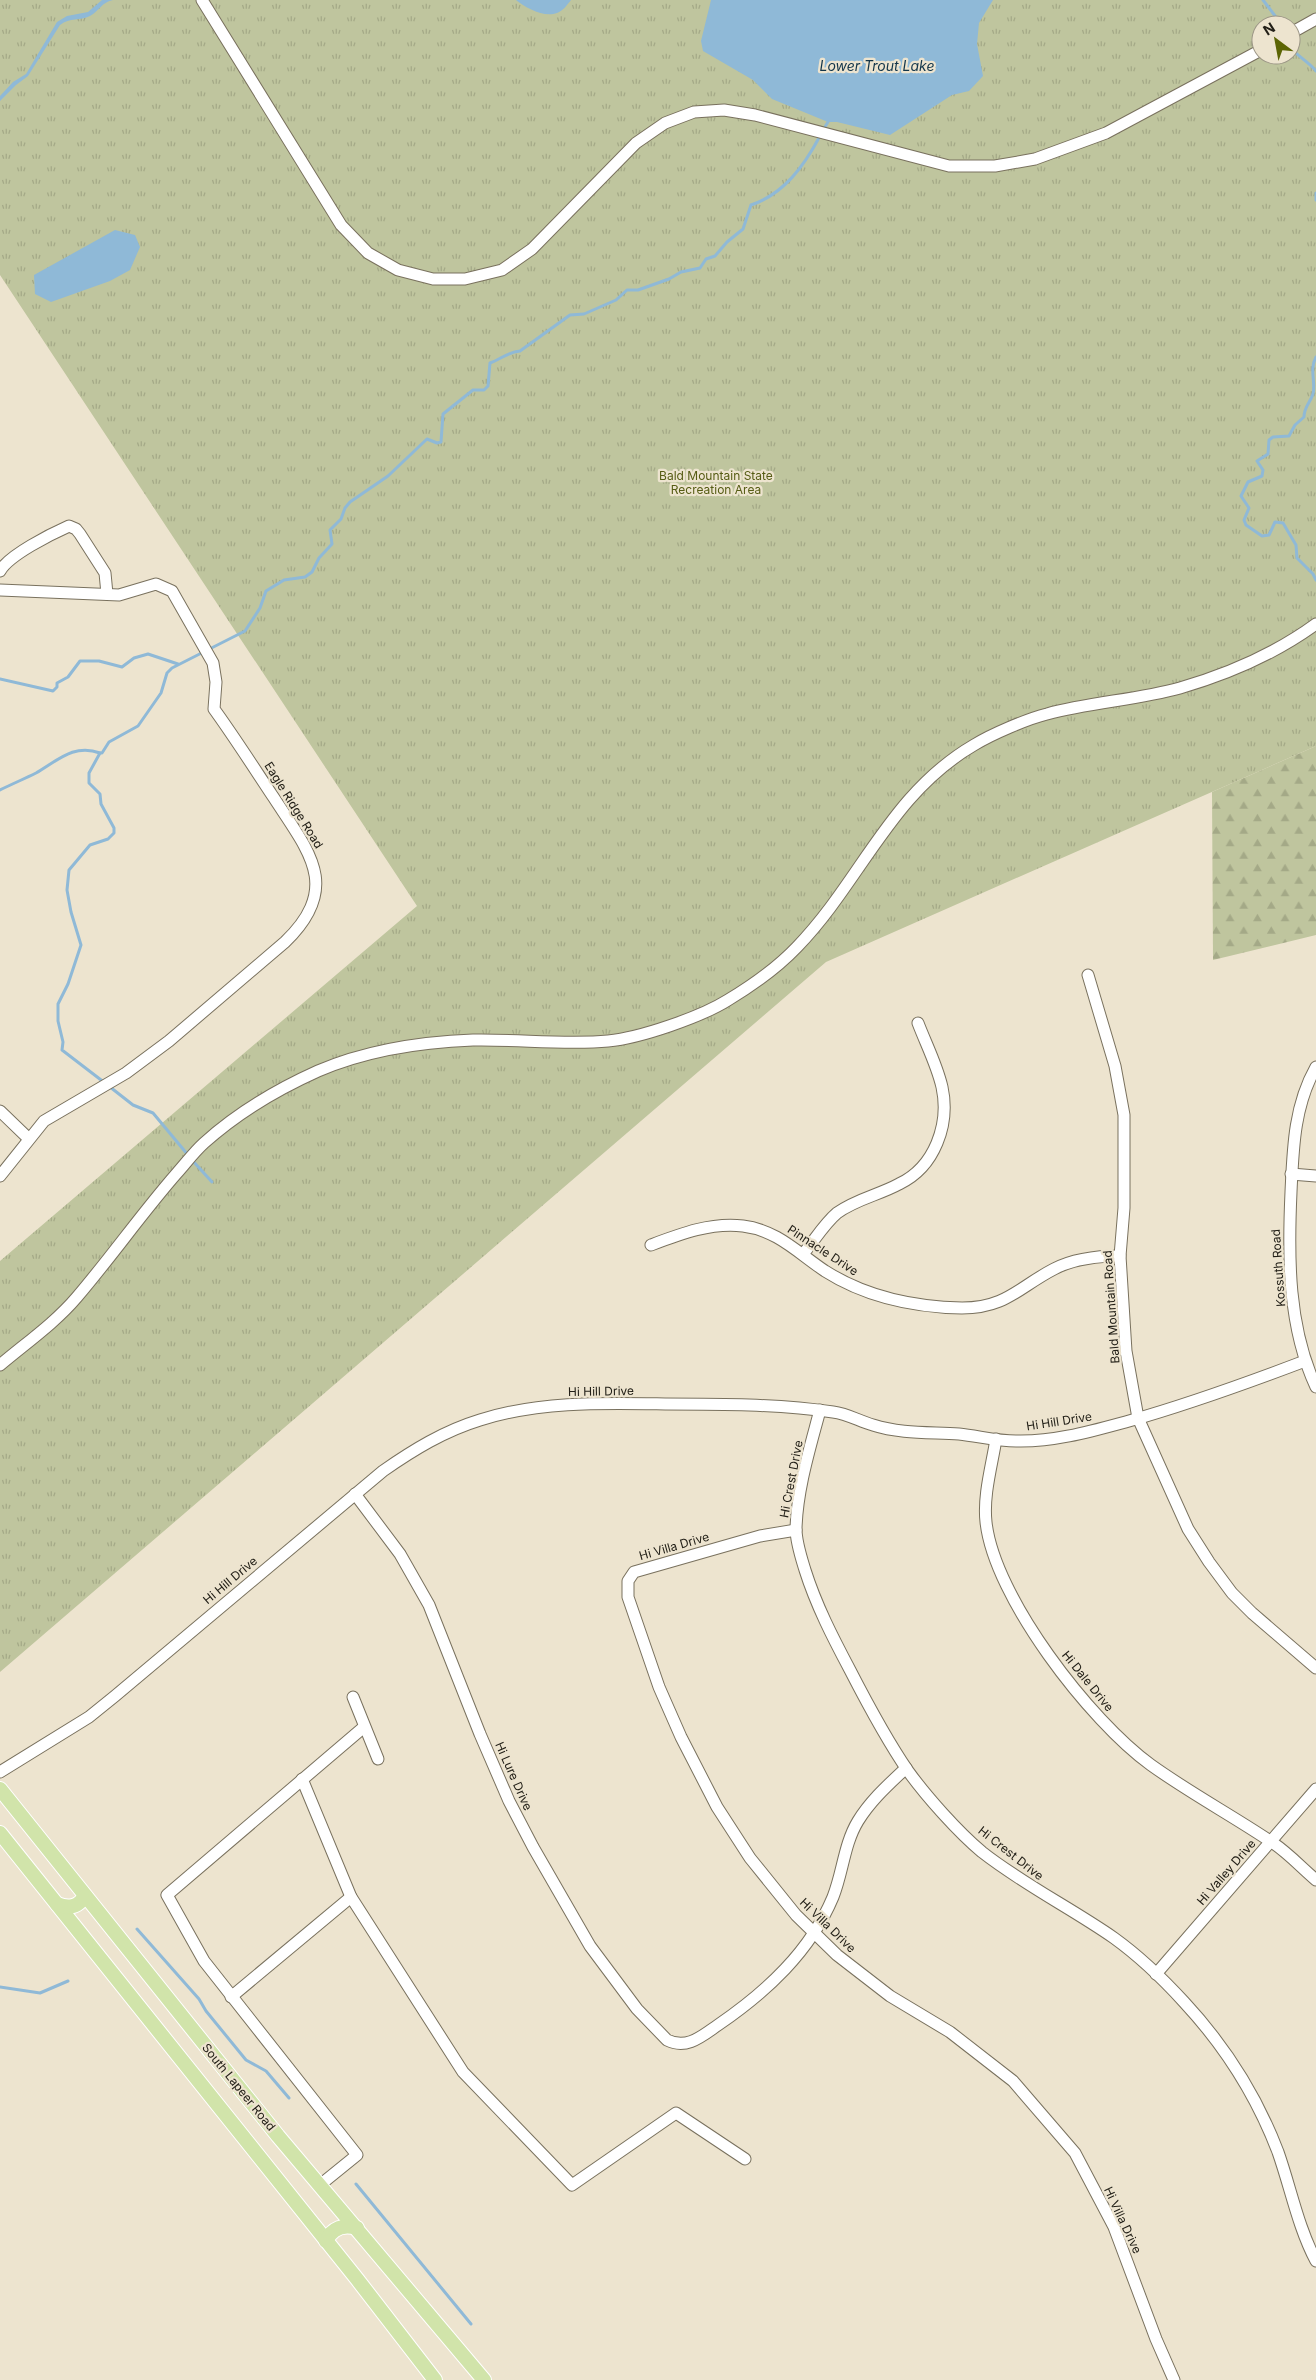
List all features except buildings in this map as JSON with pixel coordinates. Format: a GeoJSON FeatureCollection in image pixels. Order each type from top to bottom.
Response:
{"type":"FeatureCollection","features":[{"type":"Feature","properties":{"kind":"main road","name":"South Lapeer Road"},"geometry":{"type":"LineString","coordinates":[[0,1789],[320,2185],[484,2380]]}},
{"type":"Feature","properties":{"kind":"main road"},"geometry":{"type":"LineString","coordinates":[[0,1833],[326,2241],[434,2380]]}},
{"type":"Feature","properties":{"kind":"main road"},"geometry":{"type":"LineString","coordinates":[[57,1904],[69,1907],[75,1906],[85,1896]]}},
{"type":"Feature","properties":{"kind":"main road"},"geometry":{"type":"LineString","coordinates":[[326,2241],[338,2228],[345,2226],[357,2228]]}},
{"type":"Feature","properties":{"kind":"street"},"geometry":{"type":"LineString","coordinates":[[202,0],[341,224],[368,253],[398,270],[433,279],[465,279],[502,270],[532,249],[636,143],[665,123],[694,112],[724,110],[756,115],[949,166],[995,166],[1035,159],[1106,133],[1251,55]]}},
{"type":"Feature","properties":{"kind":"street"},"geometry":{"type":"LineString","coordinates":[[1301,28],[1316,20]]}},
{"type":"Feature","properties":{"kind":"street"},"geometry":{"type":"LineString","coordinates":[[0,571],[3,566],[21,553],[69,526],[76,529],[80,534],[105,573],[107,594]]}},
{"type":"Feature","properties":{"kind":"street","name":"Eagle Ridge Road"},"geometry":{"type":"LineString","coordinates":[[0,590],[107,594],[128,593],[156,584],[172,591],[214,663],[216,682],[214,709],[311,855],[316,885],[314,898],[307,915],[297,930],[169,1041],[126,1073],[56,1112],[44,1121],[28,1138],[0,1176]]}},
{"type":"Feature","properties":{"kind":"street"},"geometry":{"type":"LineString","coordinates":[[0,1365],[48,1326],[76,1298],[136,1221],[203,1144],[241,1115],[288,1086],[319,1071],[372,1053],[429,1042],[476,1040],[610,1041],[670,1026],[724,1003],[766,975],[797,947],[823,916],[899,809],[943,766],[976,744],[1045,714],[1184,686],[1258,660],[1292,642],[1316,624]]}},
{"type":"Feature","properties":{"kind":"street","name":"Bald Mountain Road"},"geometry":{"type":"LineString","coordinates":[[1088,975],[1115,1066],[1124,1115],[1124,1208],[1120,1256],[1126,1351],[1138,1418],[1180,1513],[1209,1562],[1232,1592],[1252,1613],[1316,1668]]}},
{"type":"Feature","properties":{"kind":"street"},"geometry":{"type":"LineString","coordinates":[[803,1254],[836,1215],[858,1201],[910,1179],[921,1170],[938,1144],[945,1111],[942,1087],[918,1023]]}},
{"type":"Feature","properties":{"kind":"street","name":"Kossuth Road"},"geometry":{"type":"LineString","coordinates":[[1316,1067],[1304,1090],[1298,1117],[1289,1225],[1291,1290],[1306,1361],[1316,1387]]}},
{"type":"Feature","properties":{"kind":"street"},"geometry":{"type":"LineString","coordinates":[[0,1111],[28,1138]]}},
{"type":"Feature","properties":{"kind":"street"},"geometry":{"type":"LineString","coordinates":[[1292,1174],[1316,1176]]}},
{"type":"Feature","properties":{"kind":"street","name":"Pinnacle Drive"},"geometry":{"type":"LineString","coordinates":[[651,1245],[689,1231],[716,1226],[743,1226],[780,1238],[824,1270],[867,1293],[919,1305],[963,1308],[996,1303],[1014,1296],[1055,1268],[1074,1260],[1099,1256],[1120,1256]]}},
{"type":"Feature","properties":{"kind":"street","name":"Hi Hill Drive"},"geometry":{"type":"LineString","coordinates":[[0,1772],[89,1717],[354,1494],[409,1452],[442,1435],[480,1420],[528,1409],[572,1404],[734,1404],[820,1410],[852,1416],[873,1425],[908,1431],[1015,1441],[1077,1435],[1138,1418],[1244,1384],[1306,1361]]}},
{"type":"Feature","properties":{"kind":"street","name":"Hi Crest Drive"},"geometry":{"type":"LineString","coordinates":[[820,1410],[806,1470],[796,1530],[809,1582],[829,1629],[872,1713],[906,1768],[941,1810],[980,1850],[1044,1895],[1116,1939],[1185,2002],[1254,2098],[1277,2152],[1302,2230],[1316,2261]]}},
{"type":"Feature","properties":{"kind":"street","name":"Hi Dale Drive"},"geometry":{"type":"LineString","coordinates":[[996,1439],[987,1491],[986,1520],[989,1542],[1006,1583],[1024,1616],[1061,1673],[1095,1714],[1150,1764],[1270,1842],[1316,1880]]}},
{"type":"Feature","properties":{"kind":"street","name":"Hi Lure Drive"},"geometry":{"type":"LineString","coordinates":[[354,1494],[396,1548],[429,1605],[509,1801],[532,1847],[590,1946],[637,2009],[668,2040],[683,2045],[696,2040],[746,2005],[794,1960],[814,1932]]}},
{"type":"Feature","properties":{"kind":"street","name":"Hi Villa Drive"},"geometry":{"type":"LineString","coordinates":[[796,1530],[760,1536],[634,1572],[628,1581],[628,1597],[659,1687],[681,1737],[717,1807],[750,1858],[796,1915],[837,1955],[890,1996],[950,2032],[1013,2081],[1074,2153],[1114,2227],[1156,2339],[1174,2380]]}},
{"type":"Feature","properties":{"kind":"street"},"geometry":{"type":"LineString","coordinates":[[353,1697],[378,1759]]}},
{"type":"Feature","properties":{"kind":"street"},"geometry":{"type":"LineString","coordinates":[[320,2185],[357,2155],[231,1997],[204,1960],[168,1895],[364,1726]]}},
{"type":"Feature","properties":{"kind":"street"},"geometry":{"type":"LineString","coordinates":[[814,1932],[833,1897],[850,1834],[870,1803],[906,1768]]}},
{"type":"Feature","properties":{"kind":"street"},"geometry":{"type":"LineString","coordinates":[[302,1779],[352,1897],[463,2072],[572,2185],[676,2113],[745,2158]]}},
{"type":"Feature","properties":{"kind":"street","name":"Hi Valley Drive"},"geometry":{"type":"LineString","coordinates":[[1156,1974],[1316,1789]]}},
{"type":"Feature","properties":{"kind":"street"},"geometry":{"type":"LineString","coordinates":[[231,1997],[352,1897]]}},
{"type":"Feature","properties":{"kind":"green space","name":"Bald Mountain State Recreation Area"},"geometry":{"type":"Polygon","coordinates":[[[0,0],[1316,0],[1316,746],[826,962],[0,1672],[0,1261],[417,906],[0,275],[0,0]]]}},
{"type":"Feature","properties":{"kind":"green space"},"geometry":{"type":"Polygon","coordinates":[[[1316,746],[1316,935],[1213,960],[1212,792],[1316,746]]]}},
{"type":"Feature","properties":{"kind":"water"},"geometry":{"type":"Polygon","coordinates":[[[102,0],[113,0],[106,3],[90,16],[68,21],[60,25],[28,76],[0,101],[0,96],[13,82],[26,74],[57,22],[67,16],[88,12],[102,0]]]}},
{"type":"Feature","properties":{"kind":"water"},"geometry":{"type":"Polygon","coordinates":[[[516,0],[571,0],[561,11],[547,14],[535,11],[516,0]]]}},
{"type":"Feature","properties":{"kind":"water","name":"Lower Trout Lake"},"geometry":{"type":"Polygon","coordinates":[[[711,0],[993,0],[979,23],[977,44],[983,76],[969,91],[952,95],[890,135],[837,122],[828,122],[772,99],[753,80],[703,51],[701,41],[711,0]]]}},
{"type":"Feature","properties":{"kind":"water"},"geometry":{"type":"Polygon","coordinates":[[[115,230],[135,235],[140,247],[130,270],[110,281],[51,302],[35,294],[34,275],[115,230]]]}},
{"type":"Feature","properties":{"kind":"waterway"},"geometry":{"type":"LineString","coordinates":[[1263,0],[1274,15]]}},
{"type":"Feature","properties":{"kind":"waterway"},"geometry":{"type":"LineString","coordinates":[[1301,57],[1316,71]]}},
{"type":"Feature","properties":{"kind":"waterway"},"geometry":{"type":"LineString","coordinates":[[823,130],[828,122]]}},
{"type":"Feature","properties":{"kind":"waterway"},"geometry":{"type":"LineString","coordinates":[[105,1083],[62,1050],[63,1042],[58,1021],[58,1004],[68,984],[81,945],[71,912],[67,890],[69,870],[90,845],[108,839],[114,833],[114,828],[101,804],[100,794],[89,783],[89,773],[100,753],[102,753],[109,742],[138,726],[161,693],[167,673],[172,668],[245,631],[260,608],[266,591],[284,580],[305,577],[312,572],[319,558],[332,544],[330,530],[341,519],[345,508],[350,502],[388,476],[427,439],[437,443],[441,442],[443,414],[473,390],[484,390],[488,386],[490,363],[508,354],[520,351],[570,315],[584,314],[616,300],[627,290],[638,290],[669,279],[681,272],[700,268],[706,259],[715,256],[727,242],[743,229],[751,205],[773,194],[792,178],[820,136]]}},
{"type":"Feature","properties":{"kind":"waterway"},"geometry":{"type":"LineString","coordinates":[[1316,193],[1316,200]]}},
{"type":"Feature","properties":{"kind":"waterway"},"geometry":{"type":"LineString","coordinates":[[1316,357],[1313,367],[1313,394],[1304,417],[1295,425],[1289,436],[1273,437],[1269,440],[1268,454],[1257,461],[1263,470],[1262,476],[1248,482],[1241,496],[1249,508],[1244,520],[1246,525],[1262,536],[1269,535],[1275,522],[1283,523],[1296,545],[1297,558],[1313,574],[1316,580]]}},
{"type":"Feature","properties":{"kind":"waterway"},"geometry":{"type":"LineString","coordinates":[[0,679],[53,691],[57,687],[57,683],[68,677],[80,661],[99,661],[122,667],[134,658],[148,654],[178,664]]}},
{"type":"Feature","properties":{"kind":"waterway"},"geometry":{"type":"LineString","coordinates":[[0,790],[74,752],[91,750],[100,753]]}},
{"type":"Feature","properties":{"kind":"waterway"},"geometry":{"type":"LineString","coordinates":[[110,1087],[133,1105],[153,1113],[188,1155]]}},
{"type":"Feature","properties":{"kind":"waterway"},"geometry":{"type":"LineString","coordinates":[[192,1160],[212,1182]]}},
{"type":"Feature","properties":{"kind":"waterway"},"geometry":{"type":"LineString","coordinates":[[137,1929],[199,1999],[206,2011],[246,2060],[266,2071],[289,2098]]}},
{"type":"Feature","properties":{"kind":"waterway"},"geometry":{"type":"LineString","coordinates":[[0,1987],[40,1993],[68,1981]]}},
{"type":"Feature","properties":{"kind":"waterway"},"geometry":{"type":"LineString","coordinates":[[356,2184],[471,2324]]}}]}
